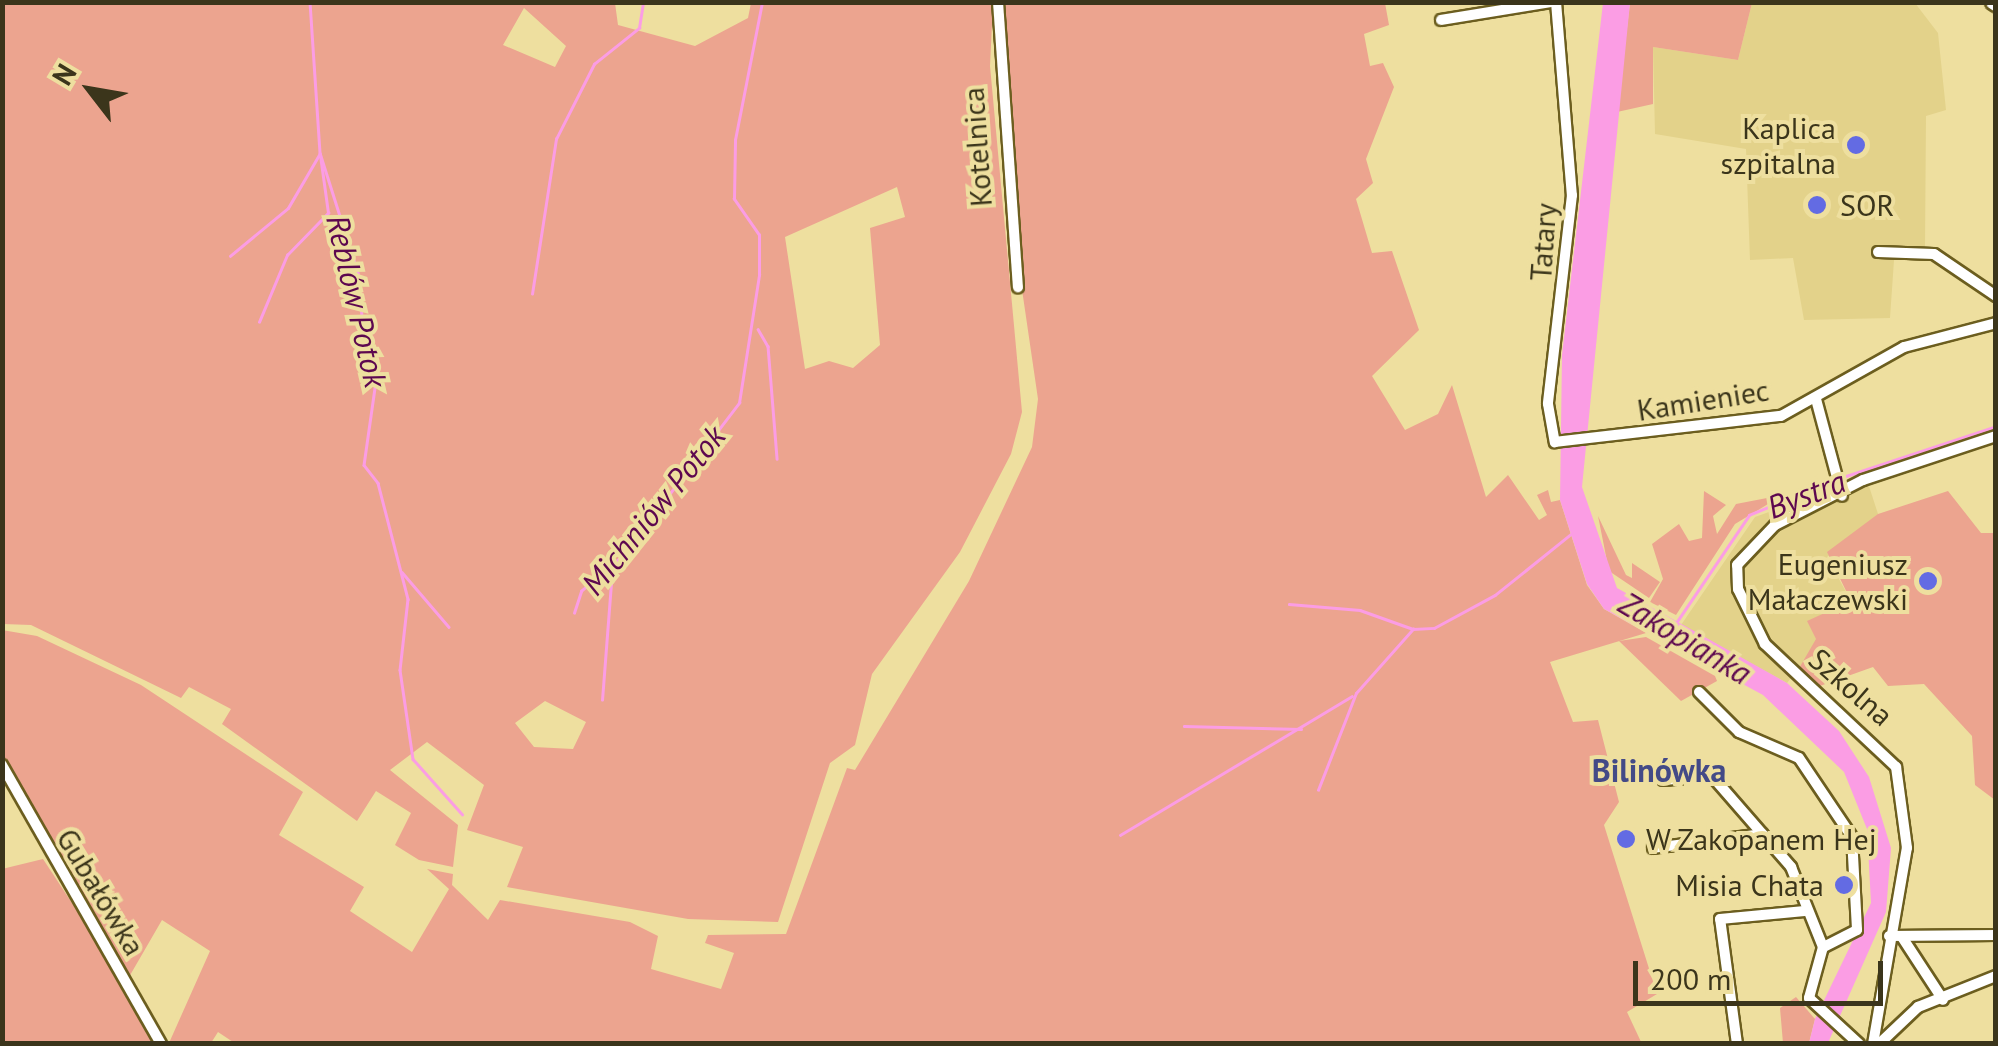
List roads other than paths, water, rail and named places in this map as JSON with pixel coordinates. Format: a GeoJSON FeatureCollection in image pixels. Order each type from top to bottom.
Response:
{"type":"FeatureCollection","features":[{"type":"Feature","properties":{"kind":"street","name":"Kotelnica"},"geometry":{"type":"LineString","coordinates":[[998,2],[1018,287]]}},
{"type":"Feature","properties":{"kind":"street"},"geometry":{"type":"LineString","coordinates":[[1441,20],[1553,2]]}},
{"type":"Feature","properties":{"kind":"street","name":"Tatary"},"geometry":{"type":"LineString","coordinates":[[1553,2],[1572,176],[1548,404],[1560,442],[1595,439]]}},
{"type":"Feature","properties":{"kind":"street"},"geometry":{"type":"LineString","coordinates":[[1878,252],[1934,254],[1996,296]]}},
{"type":"Feature","properties":{"kind":"street","name":"Kamieniec"},"geometry":{"type":"LineString","coordinates":[[1595,439],[1732,428],[1816,399],[1904,348],[1996,323]]}},
{"type":"Feature","properties":{"kind":"street"},"geometry":{"type":"LineString","coordinates":[[1816,399],[1840,492],[1864,480],[1996,436]]}},
{"type":"Feature","properties":{"kind":"street","name":"Szkolna"},"geometry":{"type":"LineString","coordinates":[[1840,492],[1762,534],[1736,577],[1765,644],[1896,767],[1907,848],[1889,936],[1876,1044]]}},
{"type":"Feature","properties":{"kind":"street"},"geometry":{"type":"LineString","coordinates":[[1699,692],[1739,732],[1799,758],[1852,837],[1857,930],[1823,947]]}},
{"type":"Feature","properties":{"kind":"street","name":"Gubałówka"},"geometry":{"type":"LineString","coordinates":[[2,764],[161,1044]]}},
{"type":"Feature","properties":{"kind":"street"},"geometry":{"type":"LineString","coordinates":[[1663,780],[1712,776],[1802,886],[1805,910],[1823,947],[1809,998],[1859,1044]]}},
{"type":"Feature","properties":{"kind":"street"},"geometry":{"type":"LineString","coordinates":[[1653,848],[1762,834]]}},
{"type":"Feature","properties":{"kind":"street"},"geometry":{"type":"LineString","coordinates":[[1737,1044],[1720,918],[1805,910]]}},
{"type":"Feature","properties":{"kind":"street"},"geometry":{"type":"LineString","coordinates":[[1889,936],[1996,935]]}},
{"type":"Feature","properties":{"kind":"street"},"geometry":{"type":"LineString","coordinates":[[1902,937],[1943,1000]]}},
{"type":"Feature","properties":{"kind":"street"},"geometry":{"type":"LineString","coordinates":[[1876,1044],[1912,1012],[1996,976]]}},
{"type":"Feature","properties":{"kind":"water","name":"Zakopianka"},"geometry":{"type":"Polygon","coordinates":[[[1603,3],[1630,3],[1582,487],[1617,588],[1787,683],[1839,731],[1869,777],[1891,848],[1886,912],[1828,1043],[1809,1043],[1815,1019],[1871,903],[1867,829],[1844,772],[1763,695],[1604,609],[1587,584],[1560,500],[1562,355],[1603,3]]]}},
{"type":"Feature","properties":{"kind":"waterway","name":"Reblów Potok"},"geometry":{"type":"LineString","coordinates":[[310,2],[320,153],[358,273],[366,360],[377,374],[364,465],[378,483],[408,599],[400,670],[413,759],[462,814]]}},
{"type":"Feature","properties":{"kind":"waterway"},"geometry":{"type":"LineString","coordinates":[[532,294],[556,139],[594,64],[639,28],[643,2]]}},
{"type":"Feature","properties":{"kind":"waterway","name":"Michniów Potok"},"geometry":{"type":"LineString","coordinates":[[574,613],[581,591],[622,556],[739,403],[759,275],[759,235],[734,199],[735,140],[762,2]]}},
{"type":"Feature","properties":{"kind":"waterway"},"geometry":{"type":"LineString","coordinates":[[230,256],[288,208],[319,155]]}},
{"type":"Feature","properties":{"kind":"waterway"},"geometry":{"type":"LineString","coordinates":[[259,322],[287,255],[328,213],[320,155]]}},
{"type":"Feature","properties":{"kind":"waterway"},"geometry":{"type":"LineString","coordinates":[[758,329],[768,346],[777,459]]}},
{"type":"Feature","properties":{"kind":"waterway","name":"Bystra"},"geometry":{"type":"LineString","coordinates":[[1840,478],[1996,426]]}},
{"type":"Feature","properties":{"kind":"waterway","name":"Bystra"},"geometry":{"type":"LineString","coordinates":[[1676,623],[1749,515],[1833,480]]}},
{"type":"Feature","properties":{"kind":"waterway"},"geometry":{"type":"LineString","coordinates":[[1318,790],[1356,693],[1413,629],[1434,628],[1495,595],[1571,534]]}},
{"type":"Feature","properties":{"kind":"waterway"},"geometry":{"type":"LineString","coordinates":[[602,700],[611,583],[622,559]]}},
{"type":"Feature","properties":{"kind":"waterway"},"geometry":{"type":"LineString","coordinates":[[402,572],[449,627]]}},
{"type":"Feature","properties":{"kind":"waterway"},"geometry":{"type":"LineString","coordinates":[[1289,604],[1360,610],[1413,629]]}},
{"type":"Feature","properties":{"kind":"waterway"},"geometry":{"type":"LineString","coordinates":[[1120,835],[1352,696]]}},
{"type":"Feature","properties":{"kind":"waterway"},"geometry":{"type":"LineString","coordinates":[[1184,726],[1301,729]]}},
{"type":"Feature","properties":{"kind":"place","name":"Kaplica szpitalna"},"geometry":{"type":"Point","coordinates":[1856,145]}},
{"type":"Feature","properties":{"kind":"place","name":"SOR"},"geometry":{"type":"Point","coordinates":[1817,205]}},
{"type":"Feature","properties":{"kind":"place","name":"Eugeniusz Małaczewski"},"geometry":{"type":"Point","coordinates":[1928,581]}},
{"type":"Feature","properties":{"kind":"place","name":"W Zakopanem Hej"},"geometry":{"type":"Point","coordinates":[1626,839]}},
{"type":"Feature","properties":{"kind":"place","name":"Misia Chata"},"geometry":{"type":"Point","coordinates":[1844,885]}},
{"type":"Feature","properties":{"kind":"district","name":"Bilinówka"},"geometry":{"type":"Point","coordinates":[1659,770]}}]}
